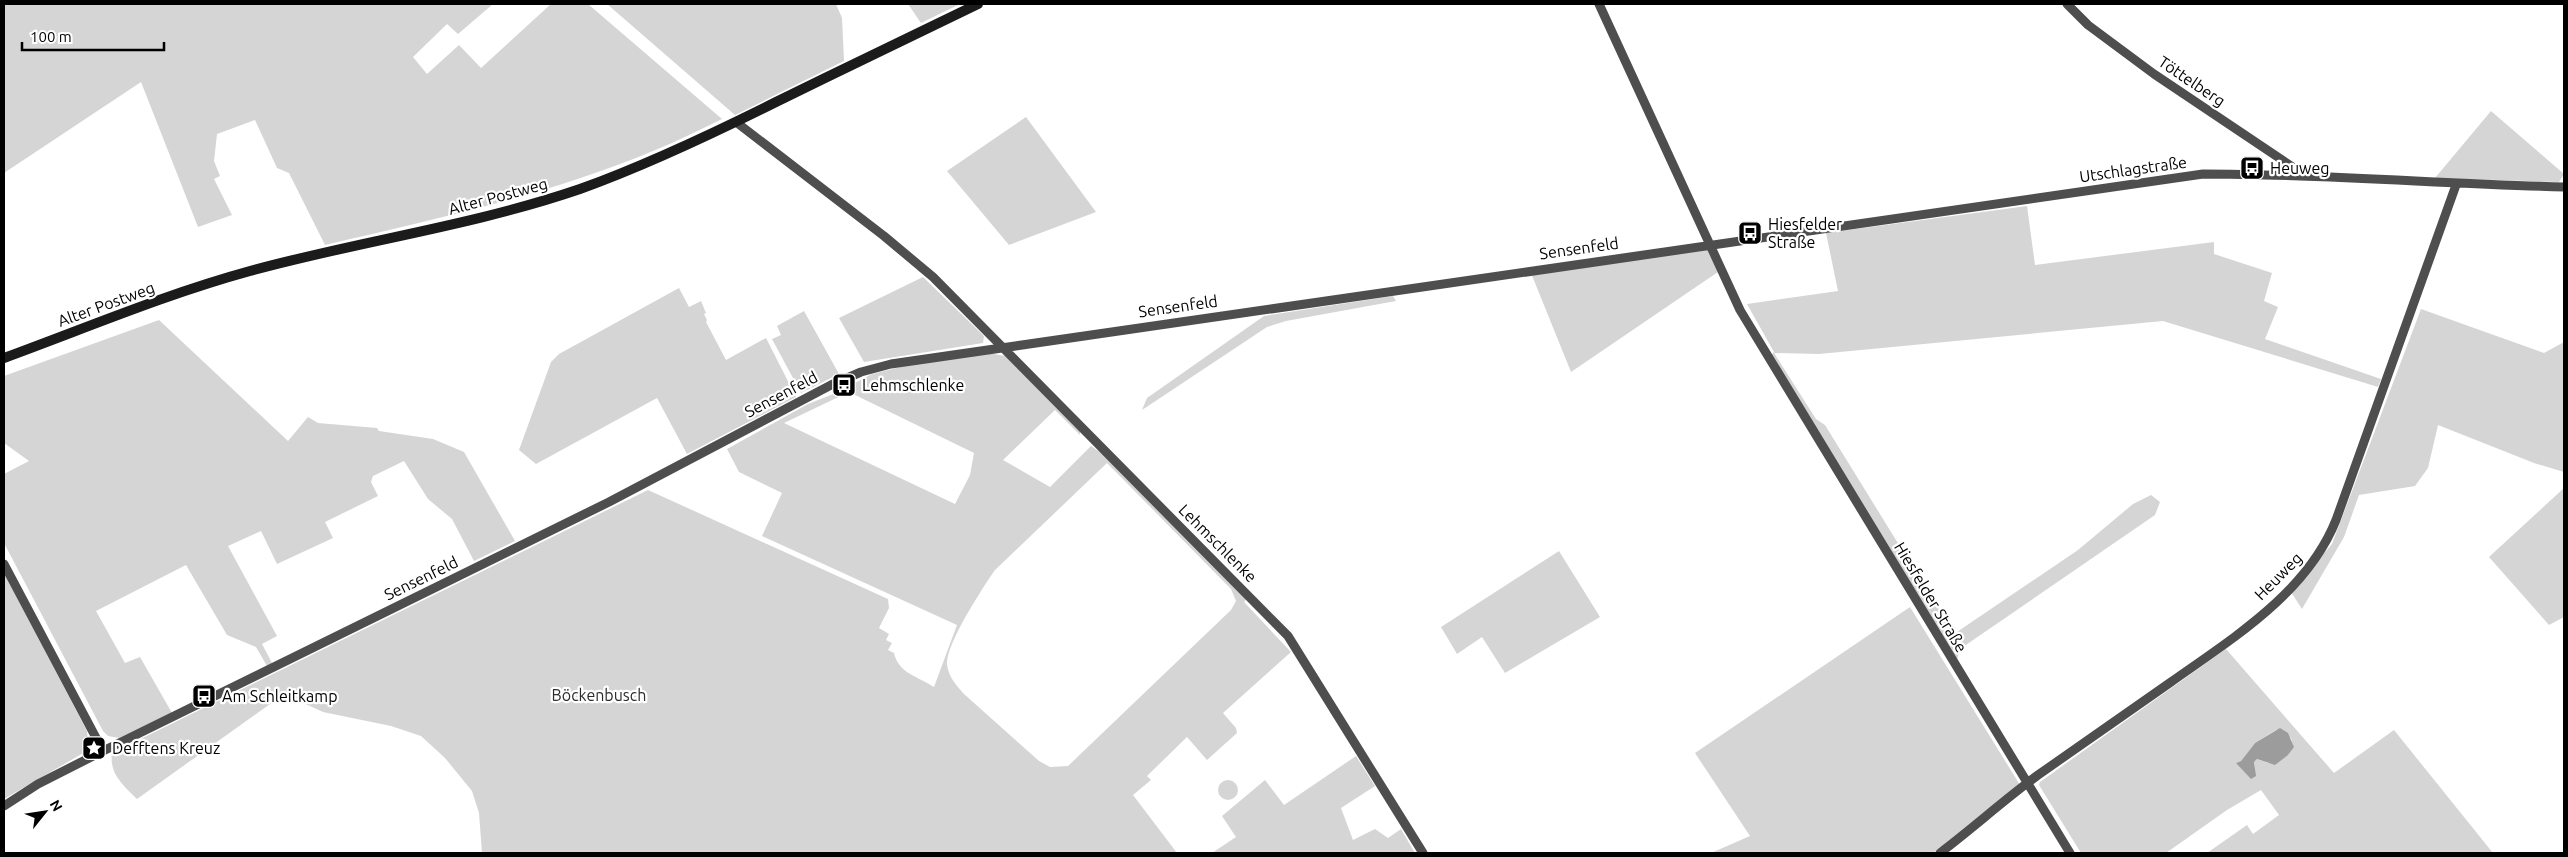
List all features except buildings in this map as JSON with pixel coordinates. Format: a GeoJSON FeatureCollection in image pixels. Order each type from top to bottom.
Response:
{"type":"FeatureCollection","features":[{"type":"Feature","properties":{"kind":"main road","name":"Alter Postweg"},"geometry":{"type":"LineString","coordinates":[[4,358],[146,304],[217,280],[335,250],[487,215],[576,190],[655,159],[736,122],[978,4]]}},
{"type":"Feature","properties":{"kind":"street","name":"Hiesfelder Straße"},"geometry":{"type":"LineString","coordinates":[[1599,4],[1740,310],[2070,853]]}},
{"type":"Feature","properties":{"kind":"street","name":"Töttelberg"},"geometry":{"type":"LineString","coordinates":[[2067,4],[2088,25],[2154,74],[2306,176]]}},
{"type":"Feature","properties":{"kind":"street","name":"Lehmschlenke"},"geometry":{"type":"LineString","coordinates":[[736,122],[884,236],[926,272],[1288,636],[1423,853]]}},
{"type":"Feature","properties":{"kind":"street","name":"Utschlagstraße"},"geometry":{"type":"LineString","coordinates":[[1710,244],[2203,174],[2306,176],[2456,185],[2564,187]]}},
{"type":"Feature","properties":{"kind":"street","name":"Heuweg"},"geometry":{"type":"LineString","coordinates":[[1940,853],[2028,784],[2250,623],[2285,594],[2314,561],[2327,542],[2336,520],[2456,185]]}},
{"type":"Feature","properties":{"kind":"street","name":"Sensenfeld"},"geometry":{"type":"LineString","coordinates":[[4,806],[38,784],[609,502],[840,380],[891,364],[1710,244]]}},
{"type":"Feature","properties":{"kind":"street"},"geometry":{"type":"LineString","coordinates":[[4,564],[104,751]]}},
{"type":"Feature","properties":{"kind":"green space"},"geometry":{"type":"Polygon","coordinates":[[[4,4],[493,4],[458,34],[447,24],[413,57],[427,74],[459,45],[481,68],[551,4],[588,4],[722,119],[662,147],[573,181],[491,205],[325,245],[289,173],[277,168],[255,120],[217,134],[214,161],[220,176],[214,179],[232,215],[198,227],[141,82],[4,173],[4,4]]]}},
{"type":"Feature","properties":{"kind":"green space"},"geometry":{"type":"Polygon","coordinates":[[[607,4],[836,4],[842,18],[844,61],[735,115],[607,4]]]}},
{"type":"Feature","properties":{"kind":"green space"},"geometry":{"type":"Polygon","coordinates":[[[908,4],[960,4],[921,23],[908,4]]]}},
{"type":"Feature","properties":{"kind":"green space"},"geometry":{"type":"Polygon","coordinates":[[[2491,111],[2564,174],[2559,182],[2435,178],[2491,111]]]}},
{"type":"Feature","properties":{"kind":"green space"},"geometry":{"type":"Polygon","coordinates":[[[1026,117],[1096,212],[1009,245],[947,171],[1026,117]]]}},
{"type":"Feature","properties":{"kind":"green space"},"geometry":{"type":"Polygon","coordinates":[[[2027,206],[2035,265],[2214,242],[2214,254],[2272,273],[2264,301],[2278,307],[2265,339],[2381,379],[2378,387],[2163,321],[1819,354],[1774,353],[1816,419],[1825,425],[1954,634],[2078,550],[2133,504],[2151,495],[2160,502],[2155,515],[1960,649],[1957,660],[1770,356],[1774,352],[1747,304],[1838,291],[1826,233],[2027,206]]]}},
{"type":"Feature","properties":{"kind":"green space"},"geometry":{"type":"Polygon","coordinates":[[[1706,245],[1718,272],[1571,372],[1531,273],[1706,245]]]}},
{"type":"Feature","properties":{"kind":"green space"},"geometry":{"type":"Polygon","coordinates":[[[923,277],[984,336],[983,343],[864,362],[839,318],[923,277]]]}},
{"type":"Feature","properties":{"kind":"green space"},"geometry":{"type":"Polygon","coordinates":[[[679,288],[689,307],[701,301],[706,313],[704,314],[706,322],[726,360],[766,338],[796,397],[687,454],[657,398],[536,464],[519,450],[551,362],[559,354],[679,288]]]}},
{"type":"Feature","properties":{"kind":"green space"},"geometry":{"type":"Polygon","coordinates":[[[1393,296],[1396,301],[1286,321],[1267,327],[1142,410],[1147,398],[1264,316],[1393,296]]]}},
{"type":"Feature","properties":{"kind":"green space"},"geometry":{"type":"Polygon","coordinates":[[[2421,309],[2544,353],[2564,342],[2564,472],[2534,463],[2438,425],[2428,468],[2415,486],[2359,495],[2344,537],[2302,609],[2291,592],[2332,544],[2421,309]]]}},
{"type":"Feature","properties":{"kind":"green space"},"geometry":{"type":"Polygon","coordinates":[[[804,311],[839,374],[801,393],[772,339],[781,335],[777,326],[804,311]]]}},
{"type":"Feature","properties":{"kind":"green space"},"geometry":{"type":"Polygon","coordinates":[[[159,320],[288,441],[308,417],[318,423],[377,428],[379,431],[433,439],[464,452],[515,541],[474,561],[452,519],[428,499],[404,461],[373,476],[371,482],[378,496],[325,522],[333,538],[277,564],[261,531],[228,546],[277,636],[262,644],[272,663],[267,666],[256,647],[227,635],[186,565],[96,611],[125,663],[140,657],[172,713],[119,738],[108,736],[103,731],[4,543],[4,474],[29,461],[4,443],[4,376],[159,320]]]}},
{"type":"Feature","properties":{"kind":"green space","name":"Böckenbusch"},"geometry":{"type":"Polygon","coordinates":[[[989,353],[1005,356],[1080,429],[1080,435],[1055,410],[1003,460],[1050,487],[1091,446],[1104,455],[1247,598],[1244,602],[1291,652],[1223,713],[1236,728],[1237,733],[1207,760],[1187,737],[1147,776],[1151,780],[1133,795],[1177,853],[482,853],[479,813],[472,791],[445,758],[421,736],[391,726],[323,712],[284,694],[137,799],[118,779],[113,767],[112,753],[648,490],[888,599],[889,608],[879,628],[889,634],[886,640],[892,643],[888,650],[894,653],[896,660],[904,670],[934,687],[957,625],[762,536],[782,493],[739,472],[727,449],[808,404],[836,393],[872,374],[913,364],[989,353]],[[849,392],[784,423],[955,504],[970,475],[974,453],[849,392]],[[1107,463],[995,570],[966,616],[948,655],[947,664],[949,672],[955,684],[964,694],[1039,761],[1050,767],[1068,766],[1231,610],[1236,601],[1231,589],[1107,463]]]}},
{"type":"Feature","properties":{"kind":"green space"},"geometry":{"type":"Polygon","coordinates":[[[2564,488],[2564,617],[2549,625],[2489,557],[2564,488]]]}},
{"type":"Feature","properties":{"kind":"green space"},"geometry":{"type":"Polygon","coordinates":[[[1559,551],[1600,617],[1505,673],[1482,637],[1457,654],[1441,627],[1559,551]]]}},
{"type":"Feature","properties":{"kind":"green space"},"geometry":{"type":"Polygon","coordinates":[[[4,573],[87,731],[88,742],[85,752],[4,799],[4,573]]]}},
{"type":"Feature","properties":{"kind":"green space"},"geometry":{"type":"Polygon","coordinates":[[[1910,607],[2020,785],[1974,824],[1933,853],[1711,853],[1750,836],[1695,753],[1910,607]]]}},
{"type":"Feature","properties":{"kind":"green space"},"geometry":{"type":"Polygon","coordinates":[[[2226,649],[2334,773],[2394,730],[2493,853],[2207,853],[2247,825],[2253,834],[2279,815],[2261,790],[2227,810],[2166,853],[2081,853],[2039,785],[2040,782],[2226,649]],[[2276,730],[2255,743],[2241,761],[2236,763],[2255,769],[2254,762],[2257,759],[2268,763],[2288,755],[2293,747],[2291,738],[2276,730]]]}},
{"type":"Feature","properties":{"kind":"green space"},"geometry":{"type":"Polygon","coordinates":[[[1356,756],[1375,786],[1341,808],[1353,840],[1375,829],[1388,838],[1401,829],[1415,853],[1212,853],[1236,837],[1222,816],[1265,780],[1284,805],[1356,756]]]}},
{"type":"Feature","properties":{"kind":"green space"},"geometry":{"type":"Polygon","coordinates":[[[1228,780],[1235,783],[1238,790],[1235,797],[1228,800],[1221,797],[1218,790],[1221,783],[1228,780]]]}},
{"type":"Feature","properties":{"kind":"shaded area"},"geometry":{"type":"Polygon","coordinates":[[[2280,728],[2288,733],[2294,747],[2288,755],[2275,765],[2257,759],[2254,762],[2256,776],[2251,779],[2236,763],[2241,761],[2255,743],[2280,728]]]}},
{"type":"Feature","properties":{"kind":"place","name":"Heuweg"},"geometry":{"type":"Point","coordinates":[2252,168]}},
{"type":"Feature","properties":{"kind":"place","name":"Hiesfelder Straße"},"geometry":{"type":"Point","coordinates":[1750,233]}},
{"type":"Feature","properties":{"kind":"place","name":"Lehmschlenke"},"geometry":{"type":"Point","coordinates":[844,385]}},
{"type":"Feature","properties":{"kind":"place","name":"Am Schleitkamp"},"geometry":{"type":"Point","coordinates":[204,696]}},
{"type":"Feature","properties":{"kind":"place","name":"Defftens Kreuz"},"geometry":{"type":"Point","coordinates":[94,748]}}]}
